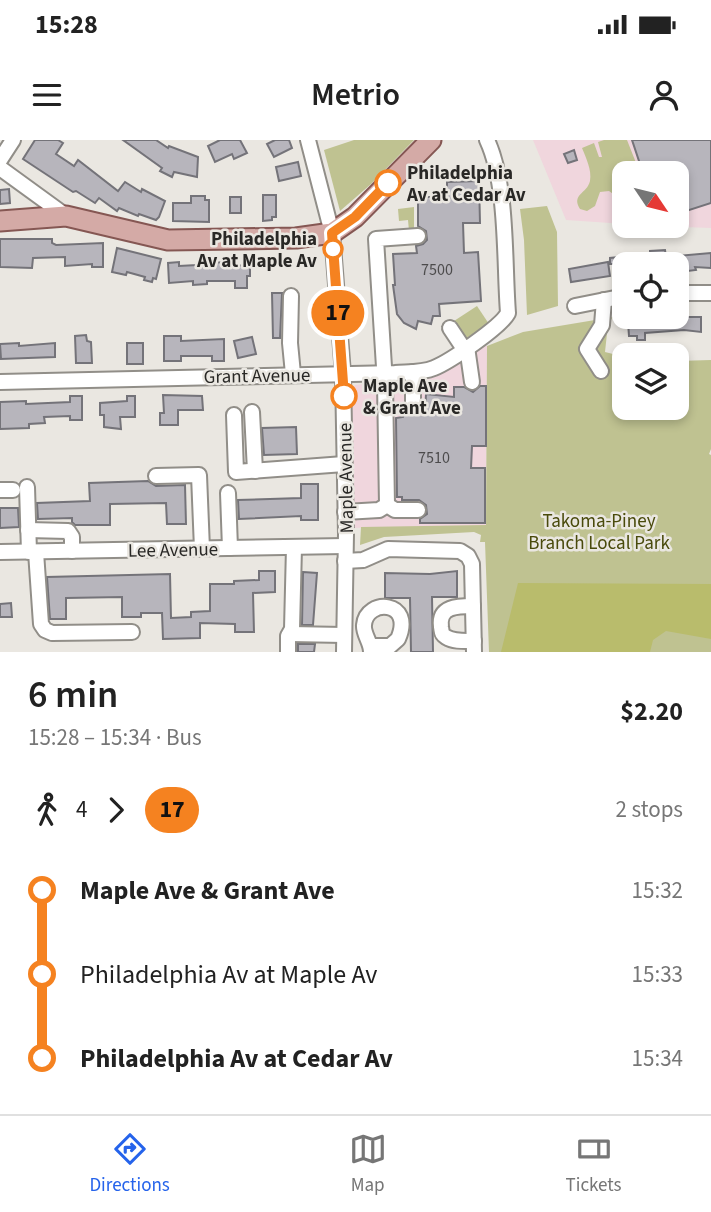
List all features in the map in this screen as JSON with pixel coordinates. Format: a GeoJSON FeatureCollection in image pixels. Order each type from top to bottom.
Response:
{"type":"FeatureCollection","features":[{"type":"Feature","properties":{"kind":"main road"},"geometry":{"type":"LineString","coordinates":[[0,221],[66,216],[168,240],[296,238],[332,233],[355,217],[431,140]]}},
{"type":"Feature","properties":{"kind":"street"},"geometry":{"type":"LineString","coordinates":[[0,160],[13,140]]}},
{"type":"Feature","properties":{"kind":"street","name":"Grant Avenue"},"geometry":{"type":"LineString","coordinates":[[0,382],[293,373],[390,373],[431,369],[501,324],[508,313],[500,181],[496,158],[487,140]]}},
{"type":"Feature","properties":{"kind":"street","name":"Maple Avenue"},"geometry":{"type":"LineString","coordinates":[[313,141],[332,233],[343,374],[344,652]]}},
{"type":"Feature","properties":{"kind":"street"},"geometry":{"type":"LineString","coordinates":[[0,168],[66,216]]}},
{"type":"Feature","properties":{"kind":"street"},"geometry":{"type":"LineString","coordinates":[[387,505],[390,373],[376,239],[418,236]]}},
{"type":"Feature","properties":{"kind":"street"},"geometry":{"type":"LineString","coordinates":[[689,293],[711,293]]}},
{"type":"Feature","properties":{"kind":"street"},"geometry":{"type":"LineString","coordinates":[[292,296],[290,343],[293,373]]}},
{"type":"Feature","properties":{"kind":"street"},"geometry":{"type":"LineString","coordinates":[[575,306],[612,298]]}},
{"type":"Feature","properties":{"kind":"street"},"geometry":{"type":"LineString","coordinates":[[601,371],[587,349],[602,325],[604,300]]}},
{"type":"Feature","properties":{"kind":"street"},"geometry":{"type":"LineString","coordinates":[[450,328],[465,348],[472,382]]}},
{"type":"Feature","properties":{"kind":"street"},"geometry":{"type":"LineString","coordinates":[[413,372],[413,404]]}},
{"type":"Feature","properties":{"kind":"street"},"geometry":{"type":"LineString","coordinates":[[251,412],[255,471]]}},
{"type":"Feature","properties":{"kind":"street"},"geometry":{"type":"LineString","coordinates":[[234,415],[236,472],[344,464]]}},
{"type":"Feature","properties":{"kind":"street"},"geometry":{"type":"LineString","coordinates":[[156,476],[199,475],[202,549]]}},
{"type":"Feature","properties":{"kind":"street"},"geometry":{"type":"LineString","coordinates":[[13,489],[28,530],[41,624],[46,631],[132,632]]}},
{"type":"Feature","properties":{"kind":"street"},"geometry":{"type":"LineString","coordinates":[[228,493],[230,548]]}},
{"type":"Feature","properties":{"kind":"street"},"geometry":{"type":"LineString","coordinates":[[387,505],[395,510],[418,510]]}},
{"type":"Feature","properties":{"kind":"street"},"geometry":{"type":"LineString","coordinates":[[345,512],[379,510],[387,505]]}},
{"type":"Feature","properties":{"kind":"street"},"geometry":{"type":"LineString","coordinates":[[28,530],[68,531],[72,537],[72,551]]}},
{"type":"Feature","properties":{"kind":"street"},"geometry":{"type":"LineString","coordinates":[[288,652],[292,629],[294,547]]}},
{"type":"Feature","properties":{"kind":"street","name":"Lee Avenue"},"geometry":{"type":"LineString","coordinates":[[0,552],[294,547],[345,554],[363,560],[388,550],[460,551],[468,556],[472,564],[474,646]]}},
{"type":"Feature","properties":{"kind":"street"},"geometry":{"type":"LineString","coordinates":[[473,606],[450,608],[444,611],[440,621],[446,637],[474,646]]}},
{"type":"Feature","properties":{"kind":"street"},"geometry":{"type":"LineString","coordinates":[[290,634],[344,635]]}},
{"type":"Feature","properties":{"kind":"shaded area"},"geometry":{"type":"Polygon","coordinates":[[[533,140],[711,140],[711,228],[690,227],[690,161],[612,161],[612,223],[566,220],[533,140]]]}},
{"type":"Feature","properties":{"kind":"shaded area"},"geometry":{"type":"Polygon","coordinates":[[[479,343],[487,346],[486,526],[350,528],[352,390],[355,385],[422,377],[479,343]]]}},
{"type":"Feature","properties":{"kind":"green space"},"geometry":{"type":"Polygon","coordinates":[[[354,140],[414,140],[340,211],[324,150],[354,140]]]}},
{"type":"Feature","properties":{"kind":"green space"},"geometry":{"type":"Polygon","coordinates":[[[627,140],[635,161],[612,161],[612,193],[600,192],[595,206],[587,211],[580,209],[577,200],[590,181],[582,148],[594,143],[599,157],[602,157],[598,142],[627,140]]]}},
{"type":"Feature","properties":{"kind":"green space"},"geometry":{"type":"Polygon","coordinates":[[[547,206],[557,232],[558,306],[527,315],[520,209],[547,206]]]}},
{"type":"Feature","properties":{"kind":"green space"},"geometry":{"type":"Polygon","coordinates":[[[414,207],[414,231],[409,231],[408,220],[399,221],[398,209],[414,207]]]}},
{"type":"Feature","properties":{"kind":"green space"},"geometry":{"type":"Polygon","coordinates":[[[477,306],[489,324],[465,339],[454,321],[477,306]]]}},
{"type":"Feature","properties":{"kind":"green space","name":"Takoma-Piney Branch Local Park"},"geometry":{"type":"Polygon","coordinates":[[[612,317],[608,324],[605,352],[612,354],[612,420],[689,420],[689,361],[711,360],[711,652],[489,652],[485,542],[480,542],[481,535],[474,532],[384,537],[360,545],[361,527],[486,525],[487,346],[523,332],[612,317]]]}},
{"type":"Feature","properties":{"kind":"green space"},"geometry":{"type":"Polygon","coordinates":[[[518,583],[711,584],[711,639],[666,631],[653,640],[650,652],[501,652],[518,583]]]}},
{"type":"Feature","properties":{"kind":"building"},"geometry":{"type":"Polygon","coordinates":[[[35,140],[58,140],[63,143],[56,154],[74,166],[78,160],[118,191],[125,182],[141,192],[142,189],[165,201],[159,217],[156,220],[119,208],[117,211],[99,198],[95,203],[76,191],[73,192],[23,159],[35,140]]]}},
{"type":"Feature","properties":{"kind":"building"},"geometry":{"type":"Polygon","coordinates":[[[123,140],[156,140],[168,148],[169,146],[198,157],[197,177],[174,172],[172,177],[160,171],[162,168],[123,140]]]}},
{"type":"Feature","properties":{"kind":"building"},"geometry":{"type":"Polygon","coordinates":[[[220,140],[240,140],[247,153],[234,159],[232,154],[215,162],[208,146],[220,140]]]}},
{"type":"Feature","properties":{"kind":"building"},"geometry":{"type":"Polygon","coordinates":[[[275,140],[289,140],[292,148],[274,157],[267,144],[275,140]]]}},
{"type":"Feature","properties":{"kind":"building"},"geometry":{"type":"Polygon","coordinates":[[[632,140],[711,140],[711,203],[690,210],[690,161],[639,161],[632,140]]]}},
{"type":"Feature","properties":{"kind":"building"},"geometry":{"type":"Polygon","coordinates":[[[574,150],[577,160],[568,163],[564,154],[574,150]]]}},
{"type":"Feature","properties":{"kind":"building"},"geometry":{"type":"Polygon","coordinates":[[[298,162],[301,176],[279,181],[276,167],[298,162]]]}},
{"type":"Feature","properties":{"kind":"building"},"geometry":{"type":"Polygon","coordinates":[[[479,181],[480,223],[463,223],[464,253],[478,252],[481,301],[439,304],[440,316],[433,316],[431,324],[418,321],[416,329],[404,323],[397,314],[393,254],[417,253],[416,246],[427,240],[426,231],[418,226],[418,197],[447,197],[447,182],[479,181]]]}},
{"type":"Feature","properties":{"kind":"building"},"geometry":{"type":"Polygon","coordinates":[[[9,189],[10,203],[0,204],[0,190],[9,189]]]}},
{"type":"Feature","properties":{"kind":"building"},"geometry":{"type":"Polygon","coordinates":[[[263,195],[276,195],[276,217],[272,217],[272,220],[263,221],[263,195]]]}},
{"type":"Feature","properties":{"kind":"building"},"geometry":{"type":"Polygon","coordinates":[[[191,196],[205,196],[205,200],[209,200],[209,222],[173,221],[173,203],[191,203],[191,196]]]}},
{"type":"Feature","properties":{"kind":"building"},"geometry":{"type":"Polygon","coordinates":[[[230,197],[241,197],[241,213],[230,213],[230,197]]]}},
{"type":"Feature","properties":{"kind":"building"},"geometry":{"type":"Polygon","coordinates":[[[0,239],[52,239],[52,243],[56,245],[103,243],[103,267],[92,267],[92,264],[65,266],[65,257],[33,258],[32,268],[0,267],[0,239]]]}},
{"type":"Feature","properties":{"kind":"building"},"geometry":{"type":"Polygon","coordinates":[[[117,248],[161,259],[156,279],[153,278],[152,282],[127,272],[126,275],[112,272],[117,248]]]}},
{"type":"Feature","properties":{"kind":"building"},"geometry":{"type":"Polygon","coordinates":[[[711,253],[711,268],[695,267],[696,270],[689,271],[689,255],[711,253]]]}},
{"type":"Feature","properties":{"kind":"building"},"geometry":{"type":"Polygon","coordinates":[[[179,262],[179,266],[197,265],[197,262],[250,266],[247,288],[235,288],[235,281],[207,281],[207,284],[193,285],[193,281],[169,283],[168,263],[179,262]]]}},
{"type":"Feature","properties":{"kind":"building"},"geometry":{"type":"Polygon","coordinates":[[[608,262],[610,276],[571,282],[569,269],[608,262]]]}},
{"type":"Feature","properties":{"kind":"building"},"geometry":{"type":"Polygon","coordinates":[[[272,293],[282,293],[280,338],[273,338],[272,293]]]}},
{"type":"Feature","properties":{"kind":"building"},"geometry":{"type":"Polygon","coordinates":[[[689,317],[701,317],[701,332],[684,330],[645,333],[645,340],[629,336],[628,329],[689,329],[689,317]]]}},
{"type":"Feature","properties":{"kind":"building"},"geometry":{"type":"Polygon","coordinates":[[[86,335],[87,341],[91,342],[92,363],[76,363],[75,336],[86,335]]]}},
{"type":"Feature","properties":{"kind":"building"},"geometry":{"type":"Polygon","coordinates":[[[164,336],[181,336],[181,341],[224,339],[224,361],[212,361],[212,356],[181,356],[181,361],[164,361],[164,336]]]}},
{"type":"Feature","properties":{"kind":"building"},"geometry":{"type":"Polygon","coordinates":[[[252,337],[256,354],[238,358],[234,341],[252,337]]]}},
{"type":"Feature","properties":{"kind":"building"},"geometry":{"type":"Polygon","coordinates":[[[19,343],[19,346],[55,343],[55,357],[1,359],[0,344],[19,343]]]}},
{"type":"Feature","properties":{"kind":"building"},"geometry":{"type":"Polygon","coordinates":[[[127,343],[143,343],[143,364],[127,364],[127,343]]]}},
{"type":"Feature","properties":{"kind":"building"},"geometry":{"type":"Polygon","coordinates":[[[480,386],[486,386],[486,446],[472,446],[471,468],[485,468],[485,523],[420,523],[420,519],[427,514],[426,505],[419,500],[402,500],[402,497],[397,497],[396,418],[403,417],[403,413],[425,413],[426,394],[454,397],[454,387],[464,387],[473,392],[480,386]]]}},
{"type":"Feature","properties":{"kind":"building"},"geometry":{"type":"Polygon","coordinates":[[[163,395],[202,396],[203,410],[178,410],[178,425],[160,425],[160,413],[164,413],[163,395]]]}},
{"type":"Feature","properties":{"kind":"building"},"geometry":{"type":"Polygon","coordinates":[[[70,396],[82,396],[82,420],[70,420],[70,416],[44,417],[45,423],[29,424],[29,428],[0,429],[0,402],[70,402],[70,396]]]}},
{"type":"Feature","properties":{"kind":"building"},"geometry":{"type":"Polygon","coordinates":[[[127,396],[135,396],[135,417],[120,417],[121,429],[104,427],[100,403],[127,401],[127,396]]]}},
{"type":"Feature","properties":{"kind":"building"},"geometry":{"type":"Polygon","coordinates":[[[296,427],[297,454],[264,455],[262,428],[296,427]]]}},
{"type":"Feature","properties":{"kind":"building"},"geometry":{"type":"Polygon","coordinates":[[[148,481],[156,486],[185,485],[186,524],[167,524],[166,503],[110,504],[110,525],[75,525],[72,518],[38,519],[37,503],[90,501],[89,483],[148,481]]]}},
{"type":"Feature","properties":{"kind":"building"},"geometry":{"type":"Polygon","coordinates":[[[301,484],[318,484],[318,520],[301,520],[301,516],[239,519],[238,500],[301,498],[301,484]]]}},
{"type":"Feature","properties":{"kind":"building"},"geometry":{"type":"Polygon","coordinates":[[[0,508],[18,508],[19,527],[0,528],[0,508]]]}},
{"type":"Feature","properties":{"kind":"building"},"geometry":{"type":"Polygon","coordinates":[[[259,571],[275,571],[275,592],[253,593],[254,632],[235,632],[235,624],[200,623],[200,638],[163,639],[162,613],[122,617],[122,597],[66,598],[66,619],[50,619],[47,577],[170,574],[171,618],[191,617],[191,612],[210,611],[210,584],[259,580],[259,571]]]}},
{"type":"Feature","properties":{"kind":"building"},"geometry":{"type":"Polygon","coordinates":[[[457,571],[457,597],[432,597],[433,652],[411,652],[410,598],[385,598],[385,573],[430,574],[457,571]]]}},
{"type":"Feature","properties":{"kind":"building"},"geometry":{"type":"Polygon","coordinates":[[[303,572],[317,573],[313,625],[302,625],[303,572]]]}},
{"type":"Feature","properties":{"kind":"building"},"geometry":{"type":"Polygon","coordinates":[[[11,603],[12,617],[0,617],[0,604],[11,603]]]}},
{"type":"Feature","properties":{"kind":"building"},"geometry":{"type":"Polygon","coordinates":[[[298,644],[315,644],[314,652],[298,652],[298,644]]]}},
{"type":"Feature","properties":{"kind":"bus line","name":"17"},"geometry":{"type":"LineString","coordinates":[[344,396],[332,233],[355,217],[388,183]]}},
{"type":"Feature","properties":{"kind":"place","name":"Philadelphia Av at Cedar Av"},"geometry":{"type":"Point","coordinates":[388,183]}},
{"type":"Feature","properties":{"kind":"place","name":"Philadelphia Av at Maple Av"},"geometry":{"type":"Point","coordinates":[333,249]}},
{"type":"Feature","properties":{"kind":"place","name":"Maple Ave & Grant Ave"},"geometry":{"type":"Point","coordinates":[344,396]}}]}
